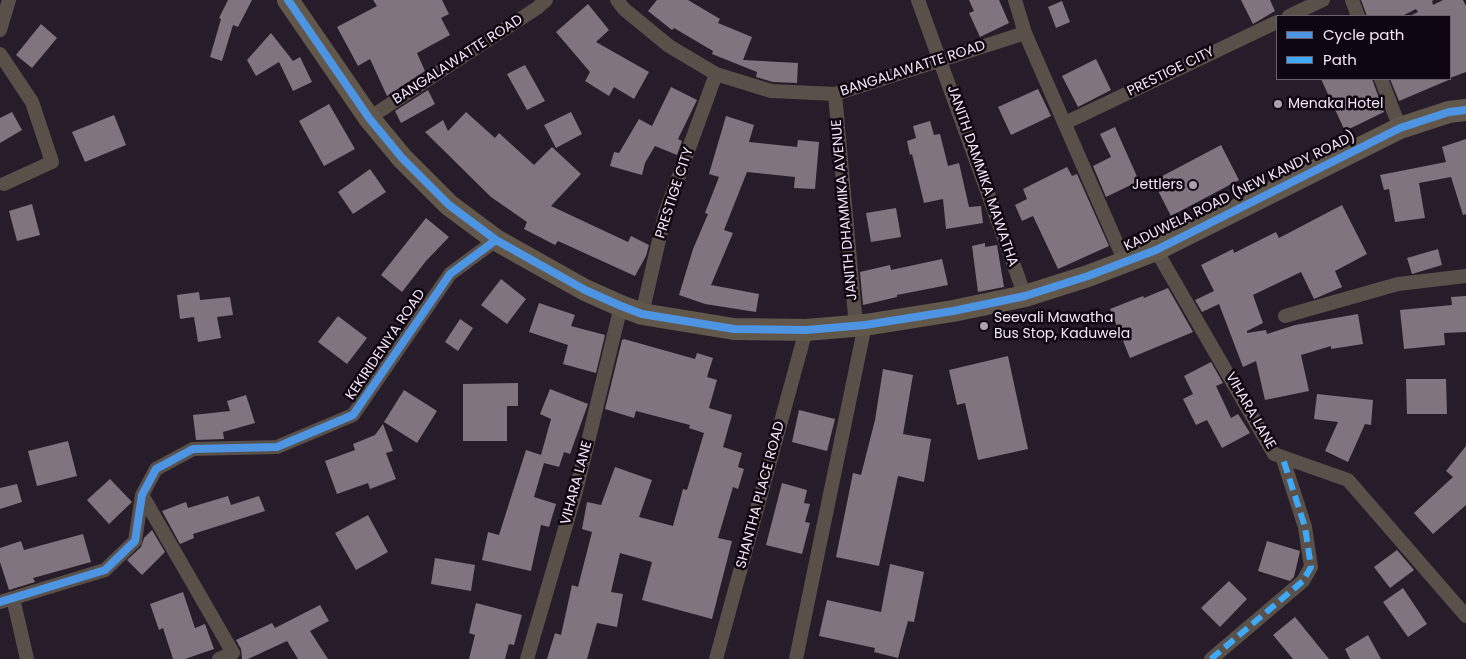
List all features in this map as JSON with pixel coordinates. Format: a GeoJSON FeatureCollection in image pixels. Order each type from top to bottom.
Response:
{"type":"FeatureCollection","features":[{"type":"Feature","properties":{"kind":"main road","name":"KADUWELA ROAD (NEW KANDY ROAD)"},"geometry":{"type":"LineString","coordinates":[[288,0],[369,118],[402,158],[448,205],[496,240],[585,290],[632,310],[734,329],[806,330],[860,325],[953,311],[1025,296],[1156,250],[1400,128],[1449,112],[1466,110]]}},
{"type":"Feature","properties":{"kind":"street"},"geometry":{"type":"LineString","coordinates":[[0,30],[9,0]]}},
{"type":"Feature","properties":{"kind":"street","name":"BANGALAWATTE ROAD"},"geometry":{"type":"LineString","coordinates":[[369,118],[537,8],[546,0]]}},
{"type":"Feature","properties":{"kind":"street","name":"BANGALAWATTE ROAD"},"geometry":{"type":"LineString","coordinates":[[617,0],[624,9],[669,46],[716,74],[771,91],[835,94],[1024,33]]}},
{"type":"Feature","properties":{"kind":"street","name":"JANITH DAMMIKA MAWATHA"},"geometry":{"type":"LineString","coordinates":[[918,0],[942,60],[1025,296]]}},
{"type":"Feature","properties":{"kind":"street"},"geometry":{"type":"LineString","coordinates":[[1015,0],[1024,33],[1125,262]]}},
{"type":"Feature","properties":{"kind":"street"},"geometry":{"type":"LineString","coordinates":[[1291,15],[1323,0]]}},
{"type":"Feature","properties":{"kind":"street"},"geometry":{"type":"LineString","coordinates":[[1352,0],[1358,15]]}},
{"type":"Feature","properties":{"kind":"street","name":"PRESTIGE CITY"},"geometry":{"type":"LineString","coordinates":[[1065,123],[1276,22]]}},
{"type":"Feature","properties":{"kind":"street"},"geometry":{"type":"LineString","coordinates":[[0,54],[32,102],[52,162],[4,184]]}},
{"type":"Feature","properties":{"kind":"street","name":"PRESTIGE CITY"},"geometry":{"type":"LineString","coordinates":[[632,310],[716,74]]}},
{"type":"Feature","properties":{"kind":"street"},"geometry":{"type":"LineString","coordinates":[[1381,80],[1400,128]]}},
{"type":"Feature","properties":{"kind":"street","name":"JANITH DHAMMIKA AVENUE"},"geometry":{"type":"LineString","coordinates":[[801,655],[860,325],[835,94]]}},
{"type":"Feature","properties":{"kind":"street","name":"KEKIRIDENIYA ROAD"},"geometry":{"type":"LineString","coordinates":[[7,600],[105,570],[135,541],[142,495],[156,469],[193,449],[278,447],[353,415],[450,274],[496,240]]}},
{"type":"Feature","properties":{"kind":"street","name":"VIHARA LANE"},"geometry":{"type":"LineString","coordinates":[[1156,250],[1274,454],[1283,459],[1348,480],[1466,616]]}},
{"type":"Feature","properties":{"kind":"street"},"geometry":{"type":"LineString","coordinates":[[1285,316],[1398,284],[1466,276]]}},
{"type":"Feature","properties":{"kind":"street","name":"VIHARA LANE"},"geometry":{"type":"LineString","coordinates":[[527,659],[632,310]]}},
{"type":"Feature","properties":{"kind":"street","name":"SHANTHA PLACE ROAD"},"geometry":{"type":"LineString","coordinates":[[716,659],[806,330]]}},
{"type":"Feature","properties":{"kind":"street"},"geometry":{"type":"LineString","coordinates":[[1211,659],[1303,580],[1310,567],[1304,527],[1283,459]]}},
{"type":"Feature","properties":{"kind":"street"},"geometry":{"type":"LineString","coordinates":[[142,495],[233,653],[219,659]]}},
{"type":"Feature","properties":{"kind":"street"},"geometry":{"type":"LineString","coordinates":[[7,600],[27,659]]}},
{"type":"Feature","properties":{"kind":"building"},"geometry":{"type":"Polygon","coordinates":[[[228,0],[252,0],[238,27],[233,25],[222,61],[210,57],[221,19],[219,18],[228,0]]]}},
{"type":"Feature","properties":{"kind":"building"},"geometry":{"type":"Polygon","coordinates":[[[373,0],[442,0],[449,14],[441,18],[450,35],[417,53],[425,71],[387,96],[370,59],[358,66],[337,27],[377,6],[373,0]]]}},
{"type":"Feature","properties":{"kind":"building"},"geometry":{"type":"Polygon","coordinates":[[[657,0],[688,0],[720,19],[718,23],[752,37],[743,60],[798,63],[797,83],[773,82],[756,77],[757,72],[712,54],[713,51],[674,28],[672,30],[648,11],[657,0]]]}},
{"type":"Feature","properties":{"kind":"building"},"geometry":{"type":"Polygon","coordinates":[[[969,0],[999,0],[1009,23],[980,37],[969,13],[974,11],[969,0]]]}},
{"type":"Feature","properties":{"kind":"building"},"geometry":{"type":"Polygon","coordinates":[[[1241,0],[1270,0],[1275,11],[1253,24],[1241,0]]]}},
{"type":"Feature","properties":{"kind":"building"},"geometry":{"type":"Polygon","coordinates":[[[1361,0],[1434,0],[1432,1],[1433,5],[1443,0],[1463,0],[1466,6],[1466,72],[1451,78],[1451,15],[1412,15],[1418,12],[1416,9],[1404,15],[1367,15],[1361,0]]]}},
{"type":"Feature","properties":{"kind":"building"},"geometry":{"type":"Polygon","coordinates":[[[1062,1],[1070,22],[1056,28],[1048,7],[1062,1]]]}},
{"type":"Feature","properties":{"kind":"building"},"geometry":{"type":"Polygon","coordinates":[[[588,4],[609,30],[596,42],[649,72],[634,99],[614,87],[609,96],[585,81],[590,72],[556,32],[588,4]]]}},
{"type":"Feature","properties":{"kind":"building"},"geometry":{"type":"Polygon","coordinates":[[[41,24],[57,38],[32,68],[16,55],[41,24]]]}},
{"type":"Feature","properties":{"kind":"building"},"geometry":{"type":"Polygon","coordinates":[[[271,33],[293,61],[300,57],[312,82],[293,91],[279,62],[256,76],[247,60],[271,33]]]}},
{"type":"Feature","properties":{"kind":"building"},"geometry":{"type":"Polygon","coordinates":[[[1096,59],[1111,90],[1078,107],[1062,76],[1096,59]]]}},
{"type":"Feature","properties":{"kind":"building"},"geometry":{"type":"Polygon","coordinates":[[[525,65],[545,101],[527,110],[507,74],[525,65]]]}},
{"type":"Feature","properties":{"kind":"building"},"geometry":{"type":"Polygon","coordinates":[[[1321,80],[1372,80],[1384,112],[1345,131],[1321,80]]]}},
{"type":"Feature","properties":{"kind":"building"},"geometry":{"type":"Polygon","coordinates":[[[1390,80],[1449,80],[1399,101],[1390,80]]]}},
{"type":"Feature","properties":{"kind":"building"},"geometry":{"type":"Polygon","coordinates":[[[671,87],[697,100],[678,139],[682,141],[677,155],[655,146],[645,163],[642,175],[610,166],[614,152],[619,153],[639,119],[652,126],[671,87]]]}},
{"type":"Feature","properties":{"kind":"building"},"geometry":{"type":"Polygon","coordinates":[[[1038,89],[1051,116],[1011,135],[998,107],[1038,89]]]}},
{"type":"Feature","properties":{"kind":"building"},"geometry":{"type":"Polygon","coordinates":[[[428,90],[435,104],[401,123],[395,111],[428,90]]]}},
{"type":"Feature","properties":{"kind":"building"},"geometry":{"type":"Polygon","coordinates":[[[329,104],[355,149],[324,166],[299,121],[329,104]]]}},
{"type":"Feature","properties":{"kind":"building"},"geometry":{"type":"Polygon","coordinates":[[[12,112],[22,130],[0,143],[0,118],[12,112]]]}},
{"type":"Feature","properties":{"kind":"building"},"geometry":{"type":"Polygon","coordinates":[[[466,112],[495,138],[499,133],[534,165],[552,147],[581,174],[551,206],[628,242],[631,236],[649,245],[646,256],[635,276],[558,241],[555,245],[524,229],[527,222],[491,197],[425,132],[443,120],[448,131],[466,112]]]}},
{"type":"Feature","properties":{"kind":"building"},"geometry":{"type":"Polygon","coordinates":[[[571,112],[582,134],[556,148],[544,125],[571,112]]]}},
{"type":"Feature","properties":{"kind":"building"},"geometry":{"type":"Polygon","coordinates":[[[114,115],[126,145],[85,162],[72,132],[114,115]]]}},
{"type":"Feature","properties":{"kind":"building"},"geometry":{"type":"Polygon","coordinates":[[[726,116],[754,125],[749,142],[797,147],[798,140],[819,142],[815,189],[794,188],[795,177],[747,172],[724,230],[733,233],[711,285],[759,294],[756,312],[705,304],[679,295],[693,249],[708,214],[705,213],[719,177],[709,174],[726,116]]]}},
{"type":"Feature","properties":{"kind":"building"},"geometry":{"type":"Polygon","coordinates":[[[930,121],[934,135],[940,134],[948,166],[959,163],[969,207],[981,206],[983,223],[946,229],[943,199],[924,203],[907,141],[916,138],[913,126],[930,121]]]}},
{"type":"Feature","properties":{"kind":"building"},"geometry":{"type":"Polygon","coordinates":[[[1115,127],[1139,181],[1106,197],[1093,166],[1111,157],[1100,134],[1115,127]]]}},
{"type":"Feature","properties":{"kind":"building"},"geometry":{"type":"Polygon","coordinates":[[[1466,139],[1466,214],[1463,215],[1451,177],[1419,183],[1425,218],[1395,222],[1389,189],[1384,190],[1380,175],[1446,162],[1442,147],[1466,139]]]}},
{"type":"Feature","properties":{"kind":"building"},"geometry":{"type":"Polygon","coordinates":[[[1221,145],[1239,180],[1171,216],[1153,181],[1221,145]]]}},
{"type":"Feature","properties":{"kind":"building"},"geometry":{"type":"Polygon","coordinates":[[[1067,167],[1072,176],[1077,174],[1109,246],[1058,269],[1033,216],[1022,221],[1015,205],[1027,199],[1023,189],[1067,167]]]}},
{"type":"Feature","properties":{"kind":"building"},"geometry":{"type":"Polygon","coordinates":[[[370,169],[386,192],[353,214],[338,192],[370,169]]]}},
{"type":"Feature","properties":{"kind":"building"},"geometry":{"type":"Polygon","coordinates":[[[32,204],[40,235],[17,241],[9,211],[32,204]]]}},
{"type":"Feature","properties":{"kind":"building"},"geometry":{"type":"Polygon","coordinates":[[[1342,205],[1367,254],[1335,271],[1342,287],[1314,299],[1301,272],[1253,295],[1263,323],[1247,331],[1247,333],[1266,330],[1267,334],[1295,325],[1358,314],[1363,344],[1331,349],[1331,346],[1301,355],[1309,391],[1265,400],[1256,361],[1243,367],[1219,304],[1202,312],[1195,300],[1214,291],[1201,265],[1233,249],[1234,253],[1276,232],[1279,238],[1342,205]]]}},
{"type":"Feature","properties":{"kind":"building"},"geometry":{"type":"Polygon","coordinates":[[[896,208],[901,237],[871,242],[866,213],[896,208]]]}},
{"type":"Feature","properties":{"kind":"building"},"geometry":{"type":"Polygon","coordinates":[[[426,218],[449,237],[426,261],[402,292],[381,275],[426,218]]]}},
{"type":"Feature","properties":{"kind":"building"},"geometry":{"type":"Polygon","coordinates":[[[985,243],[985,247],[997,245],[1004,287],[978,292],[972,246],[985,243]]]}},
{"type":"Feature","properties":{"kind":"building"},"geometry":{"type":"Polygon","coordinates":[[[1438,249],[1442,265],[1412,274],[1407,258],[1438,249]]]}},
{"type":"Feature","properties":{"kind":"building"},"geometry":{"type":"Polygon","coordinates":[[[942,259],[948,285],[897,295],[897,297],[863,305],[860,272],[890,265],[891,270],[942,259]]]}},
{"type":"Feature","properties":{"kind":"building"},"geometry":{"type":"Polygon","coordinates":[[[501,279],[526,299],[507,324],[481,305],[501,279]]]}},
{"type":"Feature","properties":{"kind":"building"},"geometry":{"type":"Polygon","coordinates":[[[1168,288],[1193,332],[1130,358],[1110,309],[1168,288]]]}},
{"type":"Feature","properties":{"kind":"building"},"geometry":{"type":"Polygon","coordinates":[[[199,292],[200,300],[230,297],[233,315],[217,317],[221,338],[198,342],[194,317],[180,319],[177,295],[199,292]]]}},
{"type":"Feature","properties":{"kind":"building"},"geometry":{"type":"Polygon","coordinates":[[[1466,296],[1466,332],[1444,333],[1445,345],[1404,349],[1400,310],[1452,305],[1451,297],[1466,296]]]}},
{"type":"Feature","properties":{"kind":"building"},"geometry":{"type":"Polygon","coordinates":[[[539,303],[575,315],[571,326],[605,335],[596,373],[563,364],[568,345],[529,332],[539,303]]]}},
{"type":"Feature","properties":{"kind":"building"},"geometry":{"type":"Polygon","coordinates":[[[338,316],[367,338],[347,364],[318,342],[338,316]]]}},
{"type":"Feature","properties":{"kind":"building"},"geometry":{"type":"Polygon","coordinates":[[[460,319],[473,328],[458,351],[445,342],[460,319]]]}},
{"type":"Feature","properties":{"kind":"building"},"geometry":{"type":"Polygon","coordinates":[[[622,340],[695,359],[697,353],[713,358],[707,377],[717,380],[709,408],[732,415],[723,447],[742,453],[738,467],[744,469],[738,489],[733,487],[718,538],[732,541],[712,619],[642,600],[652,562],[620,553],[611,592],[623,594],[617,627],[597,623],[587,659],[547,659],[555,633],[561,635],[572,585],[578,587],[592,532],[582,529],[587,502],[601,505],[615,467],[652,480],[639,517],[673,526],[683,489],[687,490],[704,433],[689,428],[690,425],[636,411],[634,418],[605,409],[622,340]]]}},
{"type":"Feature","properties":{"kind":"building"},"geometry":{"type":"Polygon","coordinates":[[[1008,356],[1028,449],[978,460],[965,403],[957,405],[949,370],[1008,356]]]}},
{"type":"Feature","properties":{"kind":"building"},"geometry":{"type":"Polygon","coordinates":[[[1211,362],[1223,383],[1216,386],[1231,418],[1238,414],[1250,433],[1222,448],[1207,420],[1196,425],[1183,399],[1193,394],[1184,376],[1211,362]]]}},
{"type":"Feature","properties":{"kind":"building"},"geometry":{"type":"Polygon","coordinates":[[[883,369],[913,375],[903,434],[931,439],[924,482],[898,476],[879,566],[836,557],[853,473],[861,475],[875,420],[883,369]]]}},
{"type":"Feature","properties":{"kind":"building"},"geometry":{"type":"Polygon","coordinates":[[[1406,379],[1446,379],[1447,414],[1407,414],[1406,379]]]}},
{"type":"Feature","properties":{"kind":"building"},"geometry":{"type":"Polygon","coordinates":[[[518,383],[518,406],[507,406],[507,441],[463,441],[463,384],[518,383]]]}},
{"type":"Feature","properties":{"kind":"building"},"geometry":{"type":"Polygon","coordinates":[[[550,389],[588,404],[570,454],[564,452],[559,467],[544,463],[534,497],[556,504],[549,527],[541,525],[531,571],[482,560],[488,532],[499,535],[526,450],[541,455],[551,419],[540,414],[550,389]]]}},
{"type":"Feature","properties":{"kind":"building"},"geometry":{"type":"Polygon","coordinates":[[[404,390],[437,411],[417,443],[384,422],[404,390]]]}},
{"type":"Feature","properties":{"kind":"building"},"geometry":{"type":"Polygon","coordinates":[[[1317,394],[1373,400],[1371,425],[1365,424],[1348,462],[1325,451],[1338,422],[1314,419],[1317,394]]]}},
{"type":"Feature","properties":{"kind":"building"},"geometry":{"type":"Polygon","coordinates":[[[246,395],[255,423],[223,432],[224,439],[196,440],[193,415],[230,411],[227,401],[246,395]]]}},
{"type":"Feature","properties":{"kind":"building"},"geometry":{"type":"Polygon","coordinates":[[[799,410],[835,419],[827,451],[792,442],[799,410]]]}},
{"type":"Feature","properties":{"kind":"building"},"geometry":{"type":"Polygon","coordinates":[[[383,424],[393,451],[386,453],[396,479],[370,489],[368,483],[337,494],[325,461],[355,450],[353,444],[375,435],[383,424]]]}},
{"type":"Feature","properties":{"kind":"building"},"geometry":{"type":"Polygon","coordinates":[[[68,441],[77,476],[37,486],[28,451],[68,441]]]}},
{"type":"Feature","properties":{"kind":"building"},"geometry":{"type":"Polygon","coordinates":[[[1466,446],[1466,505],[1433,534],[1414,513],[1453,477],[1446,471],[1466,446]]]}},
{"type":"Feature","properties":{"kind":"building"},"geometry":{"type":"Polygon","coordinates":[[[110,479],[132,502],[109,524],[87,500],[110,479]]]}},
{"type":"Feature","properties":{"kind":"building"},"geometry":{"type":"Polygon","coordinates":[[[782,483],[807,490],[804,503],[810,504],[805,522],[810,523],[802,554],[766,545],[782,483]]]}},
{"type":"Feature","properties":{"kind":"building"},"geometry":{"type":"Polygon","coordinates":[[[17,484],[22,502],[0,509],[0,488],[17,484]]]}},
{"type":"Feature","properties":{"kind":"building"},"geometry":{"type":"Polygon","coordinates":[[[228,496],[231,505],[259,496],[265,511],[193,534],[194,538],[180,544],[162,511],[186,502],[188,508],[228,496]]]}},
{"type":"Feature","properties":{"kind":"building"},"geometry":{"type":"Polygon","coordinates":[[[368,515],[388,552],[356,570],[335,533],[368,515]]]}},
{"type":"Feature","properties":{"kind":"building"},"geometry":{"type":"Polygon","coordinates":[[[152,530],[165,552],[142,575],[127,560],[141,547],[144,538],[152,530]]]}},
{"type":"Feature","properties":{"kind":"building"},"geometry":{"type":"Polygon","coordinates":[[[83,534],[91,562],[33,578],[35,582],[9,590],[0,562],[0,548],[21,541],[24,550],[83,534]]]}},
{"type":"Feature","properties":{"kind":"building"},"geometry":{"type":"Polygon","coordinates":[[[1267,541],[1300,551],[1294,577],[1290,581],[1258,571],[1267,541]]]}},
{"type":"Feature","properties":{"kind":"building"},"geometry":{"type":"Polygon","coordinates":[[[1397,550],[1414,570],[1390,588],[1374,567],[1397,550]]]}},
{"type":"Feature","properties":{"kind":"building"},"geometry":{"type":"Polygon","coordinates":[[[435,558],[475,565],[471,591],[431,584],[435,558]]]}},
{"type":"Feature","properties":{"kind":"building"},"geometry":{"type":"Polygon","coordinates":[[[890,564],[924,572],[914,622],[908,621],[898,658],[874,652],[875,648],[819,636],[827,600],[881,612],[890,564]]]}},
{"type":"Feature","properties":{"kind":"building"},"geometry":{"type":"Polygon","coordinates":[[[1229,581],[1247,599],[1220,627],[1201,608],[1229,581]]]}},
{"type":"Feature","properties":{"kind":"building"},"geometry":{"type":"Polygon","coordinates":[[[1403,588],[1427,624],[1408,637],[1383,602],[1403,588]]]}},
{"type":"Feature","properties":{"kind":"building"},"geometry":{"type":"Polygon","coordinates":[[[183,592],[195,628],[205,624],[214,649],[185,659],[173,659],[163,628],[159,630],[150,604],[183,592]]]}},
{"type":"Feature","properties":{"kind":"building"},"geometry":{"type":"Polygon","coordinates":[[[476,603],[522,615],[514,645],[509,644],[505,659],[469,659],[475,635],[469,633],[476,603]]]}},
{"type":"Feature","properties":{"kind":"building"},"geometry":{"type":"Polygon","coordinates":[[[320,605],[329,621],[310,631],[328,659],[298,659],[287,641],[248,659],[242,659],[241,649],[236,640],[272,623],[275,628],[320,605]]]}},
{"type":"Feature","properties":{"kind":"building"},"geometry":{"type":"Polygon","coordinates":[[[1295,617],[1329,659],[1293,659],[1273,635],[1295,617]]]}},
{"type":"Feature","properties":{"kind":"building"},"geometry":{"type":"Polygon","coordinates":[[[1368,635],[1381,659],[1350,659],[1345,649],[1368,635]]]}},
{"type":"Feature","properties":{"kind":"marked path"},"geometry":{"type":"LineString","coordinates":[[1211,659],[1303,581],[1311,567],[1305,527],[1283,459]]}},
{"type":"Feature","properties":{"kind":"cycle path"},"geometry":{"type":"LineString","coordinates":[[288,0],[369,118],[402,158],[449,205],[496,240],[585,290],[642,314],[734,329],[806,330],[865,325],[953,311],[1025,296],[1088,276],[1156,250],[1400,128],[1449,112],[1466,110]]}},
{"type":"Feature","properties":{"kind":"cycle path"},"geometry":{"type":"LineString","coordinates":[[0,602],[105,570],[135,541],[142,495],[156,469],[193,449],[277,447],[353,415],[450,274],[496,240]]}},
{"type":"Feature","properties":{"kind":"place","name":"Menaka Hotel"},"geometry":{"type":"Point","coordinates":[1278,104]}},
{"type":"Feature","properties":{"kind":"place","name":"Jettlers"},"geometry":{"type":"Point","coordinates":[1193,185]}},
{"type":"Feature","properties":{"kind":"place","name":"Seevali Mawatha Bus Stop, Kaduwela"},"geometry":{"type":"Point","coordinates":[984,326]}}]}
